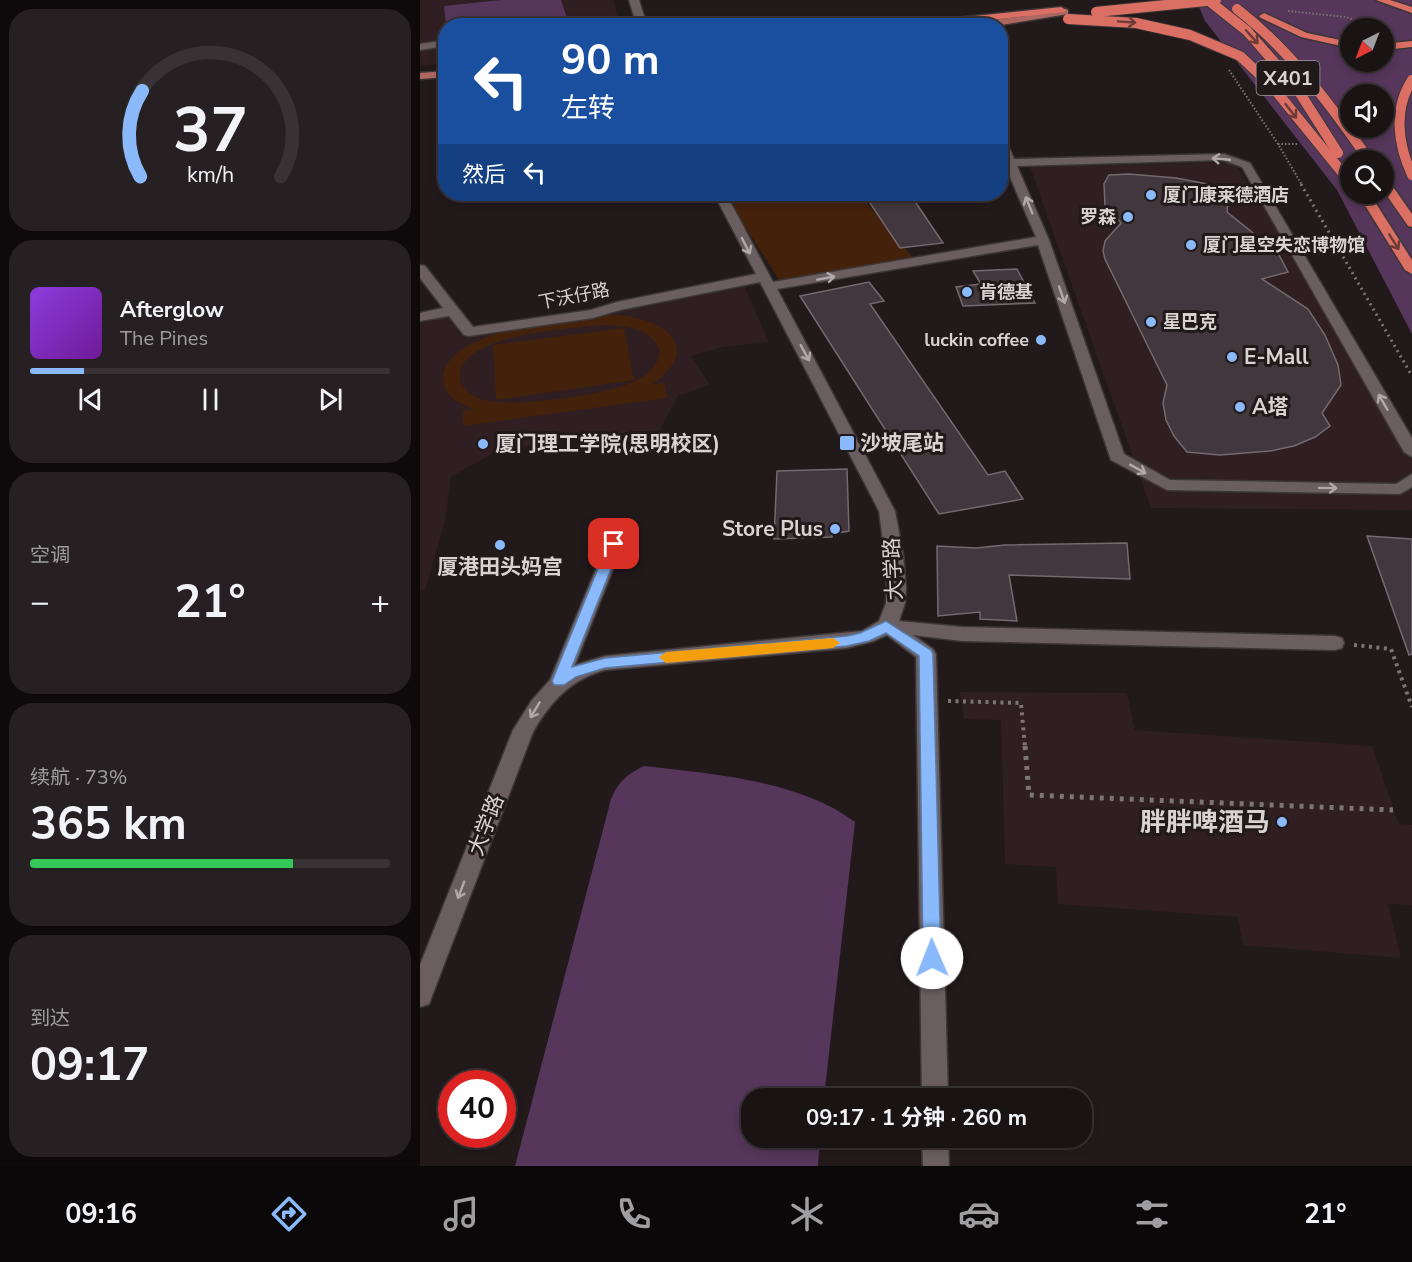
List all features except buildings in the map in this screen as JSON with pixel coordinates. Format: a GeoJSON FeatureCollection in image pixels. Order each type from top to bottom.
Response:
{"type":"FeatureCollection","features":[{"type":"Feature","properties":{"kind":"highway"},"geometry":{"type":"LineString","coordinates":[[1065,14],[1113,0]]}},
{"type":"Feature","properties":{"kind":"highway"},"geometry":{"type":"LineString","coordinates":[[1008,22],[1181,0]]}},
{"type":"Feature","properties":{"kind":"highway","name":"X401"},"geometry":{"type":"LineString","coordinates":[[1208,0],[1247,31],[1296,87],[1340,156]]}},
{"type":"Feature","properties":{"kind":"highway"},"geometry":{"type":"LineString","coordinates":[[1065,14],[1216,0]]}},
{"type":"Feature","properties":{"kind":"highway","name":"X401"},"geometry":{"type":"LineString","coordinates":[[1225,0],[1260,26],[1308,75],[1362,150]]}},
{"type":"Feature","properties":{"kind":"highway"},"geometry":{"type":"LineString","coordinates":[[1381,0],[1412,10]]}},
{"type":"Feature","properties":{"kind":"highway"},"geometry":{"type":"LineString","coordinates":[[1397,0],[1412,5]]}},
{"type":"Feature","properties":{"kind":"highway"},"geometry":{"type":"LineString","coordinates":[[1248,5],[1304,35],[1340,43]]}},
{"type":"Feature","properties":{"kind":"highway"},"geometry":{"type":"LineString","coordinates":[[1065,14],[1136,23],[1190,35],[1240,56],[1271,85],[1340,170]]}},
{"type":"Feature","properties":{"kind":"highway"},"geometry":{"type":"LineString","coordinates":[[1394,46],[1412,44]]}},
{"type":"Feature","properties":{"kind":"highway"},"geometry":{"type":"LineString","coordinates":[[1412,80],[1404,89],[1398,117],[1406,165],[1412,175]]}},
{"type":"Feature","properties":{"kind":"highway"},"geometry":{"type":"LineString","coordinates":[[1394,197],[1412,223]]}},
{"type":"Feature","properties":{"kind":"highway"},"geometry":{"type":"LineString","coordinates":[[1369,204],[1412,270]]}},
{"type":"Feature","properties":{"kind":"main road"},"geometry":{"type":"LineString","coordinates":[[1006,18],[1065,14]]}},
{"type":"Feature","properties":{"kind":"main road"},"geometry":{"type":"LineString","coordinates":[[1008,21],[1065,14]]}},
{"type":"Feature","properties":{"kind":"main road"},"geometry":{"type":"LineString","coordinates":[[420,71],[438,70]]}},
{"type":"Feature","properties":{"kind":"main road"},"geometry":{"type":"LineString","coordinates":[[420,76],[438,75]]}},
{"type":"Feature","properties":{"kind":"street"},"geometry":{"type":"LineString","coordinates":[[634,0],[640,18]]}},
{"type":"Feature","properties":{"kind":"street"},"geometry":{"type":"LineString","coordinates":[[420,47],[438,44]]}},
{"type":"Feature","properties":{"kind":"street"},"geometry":{"type":"LineString","coordinates":[[1008,155],[1043,240],[1117,457],[1167,485],[1400,489],[1412,479]]}},
{"type":"Feature","properties":{"kind":"street"},"geometry":{"type":"LineString","coordinates":[[1012,163],[1224,157],[1246,165],[1412,452]]}},
{"type":"Feature","properties":{"kind":"street","name":"大学路"},"geometry":{"type":"LineString","coordinates":[[420,996],[523,730],[542,698],[559,681],[571,673],[605,663],[864,638],[886,626],[894,614],[897,557],[887,511],[724,201]]}},
{"type":"Feature","properties":{"kind":"street"},"geometry":{"type":"LineString","coordinates":[[766,282],[1043,240]]}},
{"type":"Feature","properties":{"kind":"street","name":"下沃仔路"},"geometry":{"type":"LineString","coordinates":[[420,269],[469,332],[592,314],[618,306],[766,282]]}},
{"type":"Feature","properties":{"kind":"street"},"geometry":{"type":"LineString","coordinates":[[420,317],[451,311]]}},
{"type":"Feature","properties":{"kind":"street"},"geometry":{"type":"LineString","coordinates":[[559,681],[614,544]]}},
{"type":"Feature","properties":{"kind":"street"},"geometry":{"type":"LineString","coordinates":[[886,626],[962,634],[1335,643]]}},
{"type":"Feature","properties":{"kind":"street"},"geometry":{"type":"LineString","coordinates":[[886,626],[926,654],[935,1088]]}},
{"type":"Feature","properties":{"kind":"street"},"geometry":{"type":"LineString","coordinates":[[935,1148],[936,1166]]}},
{"type":"Feature","properties":{"kind":"path"},"geometry":{"type":"LineString","coordinates":[[1229,70],[1278,144],[1412,376]]}},
{"type":"Feature","properties":{"kind":"path"},"geometry":{"type":"LineString","coordinates":[[1335,643],[1391,649],[1412,707]]}},
{"type":"Feature","properties":{"kind":"path"},"geometry":{"type":"LineString","coordinates":[[947,690],[948,701],[1022,703],[1029,795],[1393,810]]}},
{"type":"Feature","properties":{"kind":"shaded area"},"geometry":{"type":"Polygon","coordinates":[[[420,0],[613,0],[618,18],[438,18],[438,64],[420,66],[420,0]]]}},
{"type":"Feature","properties":{"kind":"shaded area"},"geometry":{"type":"Polygon","coordinates":[[[501,0],[561,0],[567,18],[445,18],[444,6],[501,0]]]}},
{"type":"Feature","properties":{"kind":"shaded area"},"geometry":{"type":"Polygon","coordinates":[[[1189,0],[1412,0],[1412,334],[1344,204],[1394,204],[1394,150],[1340,150],[1340,196],[1205,21],[1199,7],[1189,0]]]}},
{"type":"Feature","properties":{"kind":"shaded area"},"geometry":{"type":"Polygon","coordinates":[[[1234,162],[1412,438],[1412,510],[1151,508],[1030,167],[1234,162]]]}},
{"type":"Feature","properties":{"kind":"shaded area"},"geometry":{"type":"Polygon","coordinates":[[[728,201],[865,201],[915,260],[782,284],[728,201]]]}},
{"type":"Feature","properties":{"kind":"shaded area","name":"厦门理工学院(思明校区)"},"geometry":{"type":"Polygon","coordinates":[[[744,286],[769,342],[723,347],[691,356],[710,385],[678,396],[657,435],[598,435],[493,453],[451,477],[445,521],[425,590],[420,592],[420,319],[437,315],[452,316],[460,335],[598,315],[744,286]]]}},
{"type":"Feature","properties":{"kind":"shaded area"},"geometry":{"type":"Polygon","coordinates":[[[617,315],[649,322],[663,328],[672,336],[677,346],[676,358],[668,371],[652,385],[664,383],[667,398],[463,426],[463,411],[474,409],[458,402],[449,394],[443,378],[449,361],[465,347],[489,336],[516,328],[574,318],[617,315]],[[605,325],[547,331],[500,341],[480,349],[466,360],[460,374],[461,382],[478,398],[491,401],[532,402],[581,396],[622,386],[640,379],[655,366],[660,351],[651,337],[630,328],[605,325]]]}},
{"type":"Feature","properties":{"kind":"shaded area"},"geometry":{"type":"Polygon","coordinates":[[[624,328],[634,380],[496,400],[493,345],[624,328]]]}},
{"type":"Feature","properties":{"kind":"shaded area"},"geometry":{"type":"Polygon","coordinates":[[[960,692],[1127,693],[1135,730],[1372,746],[1399,824],[1412,825],[1412,905],[1388,904],[1401,958],[1243,945],[1238,917],[1058,904],[1056,867],[1005,864],[1001,720],[964,719],[960,692]]]}},
{"type":"Feature","properties":{"kind":"shaded area"},"geometry":{"type":"Polygon","coordinates":[[[644,766],[754,781],[808,797],[833,808],[855,822],[825,1088],[741,1088],[741,1148],[819,1148],[818,1166],[515,1166],[611,799],[624,779],[644,766]]]}},
{"type":"Feature","properties":{"kind":"slow traffic"},"geometry":{"type":"LineString","coordinates":[[666,657],[833,643]]}},
{"type":"Feature","properties":{"kind":"place","name":"厦门康莱德酒店"},"geometry":{"type":"Point","coordinates":[1151,195]}},
{"type":"Feature","properties":{"kind":"place","name":"罗森"},"geometry":{"type":"Point","coordinates":[1128,217]}},
{"type":"Feature","properties":{"kind":"place","name":"厦门星空失恋博物馆"},"geometry":{"type":"Point","coordinates":[1191,245]}},
{"type":"Feature","properties":{"kind":"place","name":"肯德基"},"geometry":{"type":"Point","coordinates":[967,292]}},
{"type":"Feature","properties":{"kind":"place","name":"星巴克"},"geometry":{"type":"Point","coordinates":[1151,322]}},
{"type":"Feature","properties":{"kind":"place","name":"luckin coffee"},"geometry":{"type":"Point","coordinates":[1041,340]}},
{"type":"Feature","properties":{"kind":"place","name":"E-Mall"},"geometry":{"type":"Point","coordinates":[1232,357]}},
{"type":"Feature","properties":{"kind":"place","name":"A塔"},"geometry":{"type":"Point","coordinates":[1240,407]}},
{"type":"Feature","properties":{"kind":"place","name":"沙坡尾站"},"geometry":{"type":"Point","coordinates":[847,443]}},
{"type":"Feature","properties":{"kind":"place","name":"厦门理工学院(思明校区)"},"geometry":{"type":"Point","coordinates":[483,444]}},
{"type":"Feature","properties":{"kind":"place","name":"Store Plus"},"geometry":{"type":"Point","coordinates":[835,529]}},
{"type":"Feature","properties":{"kind":"place","name":"厦港田头妈宫"},"geometry":{"type":"Point","coordinates":[500,545]}},
{"type":"Feature","properties":{"kind":"place","name":"胖胖啤酒马"},"geometry":{"type":"Point","coordinates":[1282,822]}},
{"type":"Feature","properties":{"kind":"route"},"geometry":{"type":"LineString","coordinates":[[614,544],[559,681],[571,673],[605,663],[847,641],[864,638],[886,626],[926,654],[932,958]]}}]}
